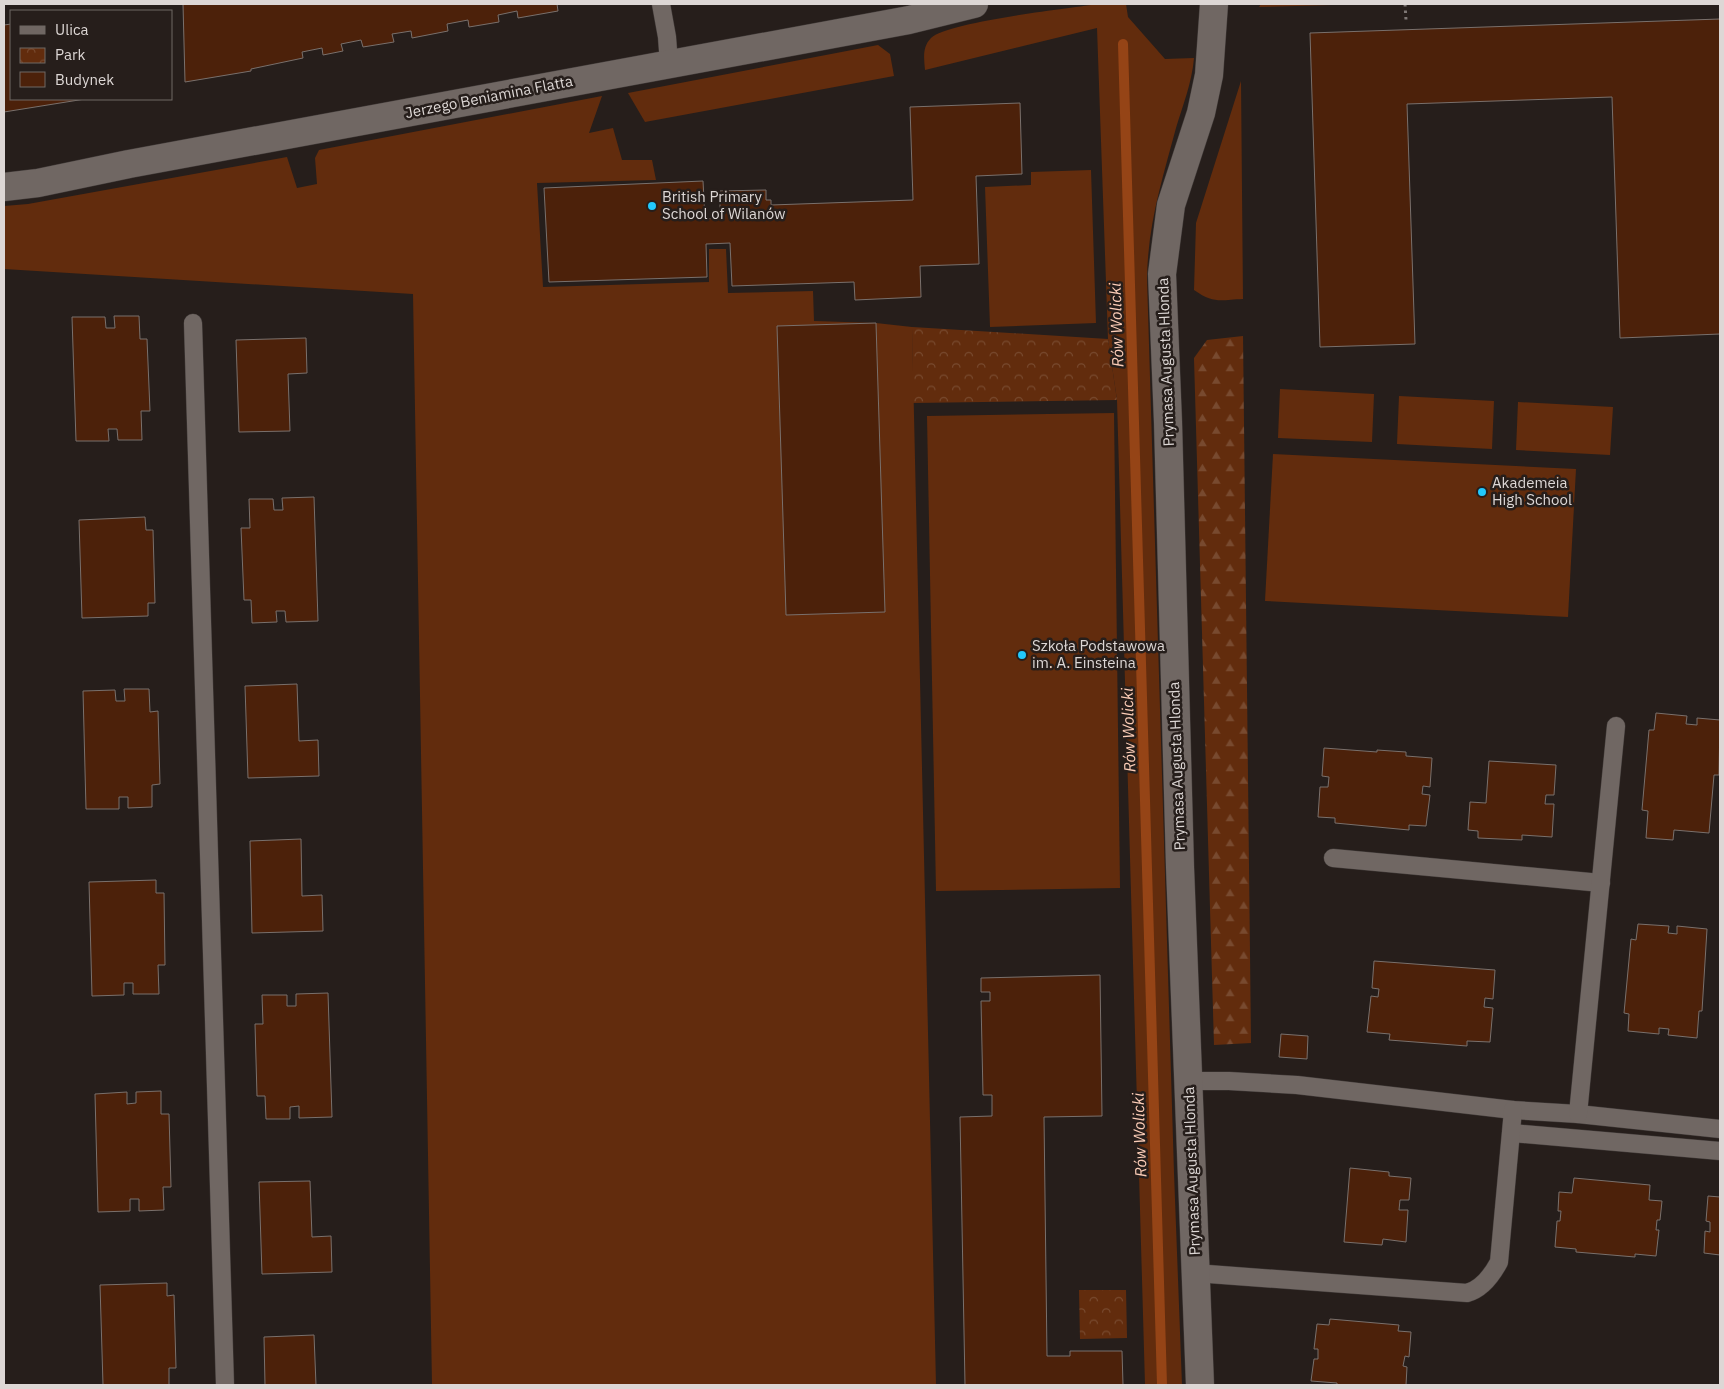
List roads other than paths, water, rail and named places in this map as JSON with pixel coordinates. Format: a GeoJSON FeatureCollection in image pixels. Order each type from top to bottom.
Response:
{"type":"FeatureCollection","features":[{"type":"Feature","properties":{"kind":"street","name":"Jerzego Beniamina Flatta"},"geometry":{"type":"LineString","coordinates":[[4,187],[38,183],[129,164],[909,20],[942,7],[974,4]]}},
{"type":"Feature","properties":{"kind":"street","name":"Prymasa Augusta Hlonda"},"geometry":{"type":"LineString","coordinates":[[1200,1385],[1179,857],[1168,422],[1162,274],[1171,204],[1201,113],[1209,75],[1214,4]]}},
{"type":"Feature","properties":{"kind":"lane"},"geometry":{"type":"LineString","coordinates":[[661,4],[669,64]]}},
{"type":"Feature","properties":{"kind":"lane"},"geometry":{"type":"LineString","coordinates":[[193,323],[225,1385]]}},
{"type":"Feature","properties":{"kind":"lane"},"geometry":{"type":"LineString","coordinates":[[1578,1114],[1616,726]]}},
{"type":"Feature","properties":{"kind":"lane"},"geometry":{"type":"LineString","coordinates":[[1333,858],[1601,882]]}},
{"type":"Feature","properties":{"kind":"lane"},"geometry":{"type":"LineString","coordinates":[[1188,1081],[1229,1081],[1297,1085],[1513,1110],[1578,1114],[1720,1129]]}},
{"type":"Feature","properties":{"kind":"lane"},"geometry":{"type":"LineString","coordinates":[[1196,1273],[1467,1293],[1475,1291],[1492,1274],[1499,1262],[1513,1110]]}},
{"type":"Feature","properties":{"kind":"lane"},"geometry":{"type":"LineString","coordinates":[[1512,1132],[1720,1151]]}},
{"type":"Feature","properties":{"kind":"waterway","name":"Rów Wolicki"},"geometry":{"type":"LineString","coordinates":[[1123,44],[1162,1385]]}},
{"type":"Feature","properties":{"kind":"place","name":"British Primary School of Wilanów"},"geometry":{"type":"Point","coordinates":[652,206]}},
{"type":"Feature","properties":{"kind":"place","name":"Akademeia High School"},"geometry":{"type":"Point","coordinates":[1482,492]}},
{"type":"Feature","properties":{"kind":"place","name":"Szkoła Podstawowa im. A. Einsteina"},"geometry":{"type":"Point","coordinates":[1022,655]}}]}
